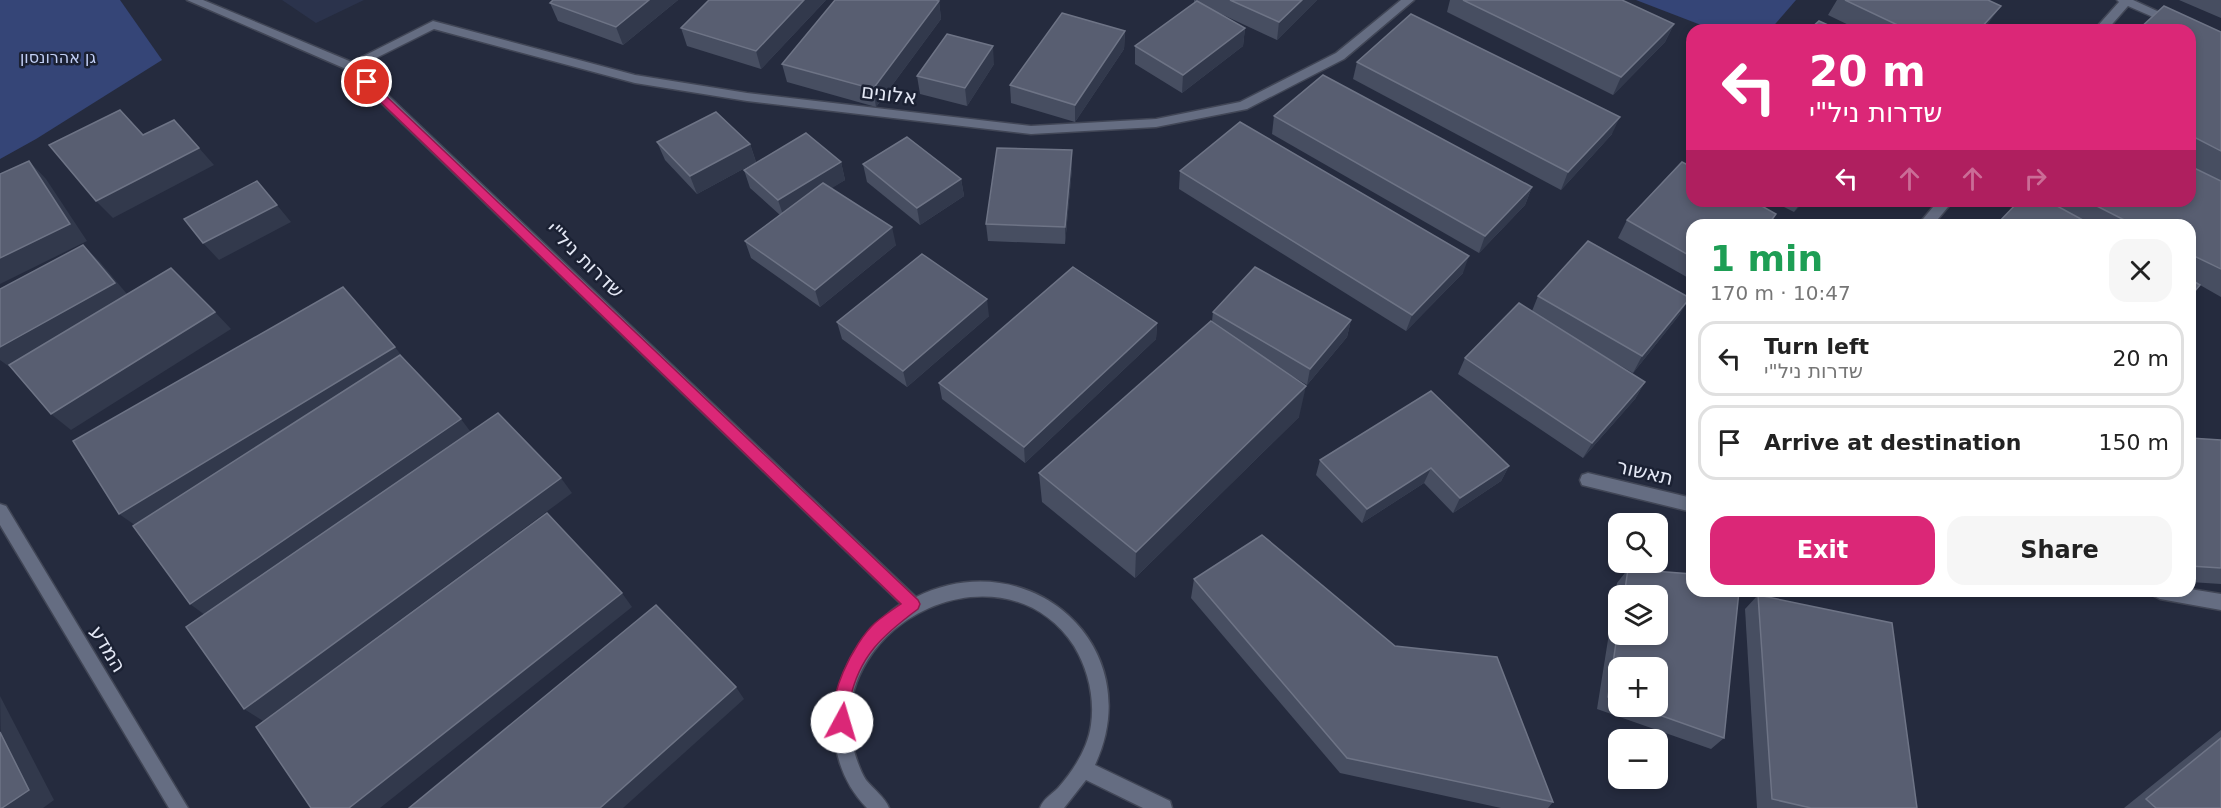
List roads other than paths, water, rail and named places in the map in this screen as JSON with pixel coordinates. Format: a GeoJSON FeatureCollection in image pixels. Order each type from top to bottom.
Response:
{"type":"FeatureCollection","features":[{"type":"Feature","properties":{"kind":"street","name":"שדרות ניל\"י"},"geometry":{"type":"LineString","coordinates":[[193,0],[350,66],[912,604]]}},
{"type":"Feature","properties":{"kind":"street","name":"אלונים"},"geometry":{"type":"LineString","coordinates":[[350,66],[433,25],[635,78],[747,97],[1031,130],[1144,124],[1243,106],[1340,56],[1408,0]]}},
{"type":"Feature","properties":{"kind":"street"},"geometry":{"type":"LineString","coordinates":[[2105,24],[2126,0],[2180,24]]}},
{"type":"Feature","properties":{"kind":"street"},"geometry":{"type":"LineString","coordinates":[[1930,219],[1941,207]]}},
{"type":"Feature","properties":{"kind":"street","name":"תאשור"},"geometry":{"type":"LineString","coordinates":[[1588,480],[1686,504]]}},
{"type":"Feature","properties":{"kind":"street","name":"המדע"},"geometry":{"type":"LineString","coordinates":[[0,511],[179,808]]}},
{"type":"Feature","properties":{"kind":"street"},"geometry":{"type":"LineString","coordinates":[[880,808],[856,782],[842,743],[842,702],[855,663],[879,629],[912,604],[951,590],[992,588],[1030,598],[1063,618],[1087,649],[1100,688],[1099,729],[1084,769],[1049,808]]}},
{"type":"Feature","properties":{"kind":"street"},"geometry":{"type":"LineString","coordinates":[[2193,597],[2221,602]]}},
{"type":"Feature","properties":{"kind":"street"},"geometry":{"type":"LineString","coordinates":[[1084,769],[1163,808]]}},
{"type":"Feature","properties":{"kind":"park label","name":"גן אהרונסון"},"geometry":{"type":"Point","coordinates":[58,57]}}]}
